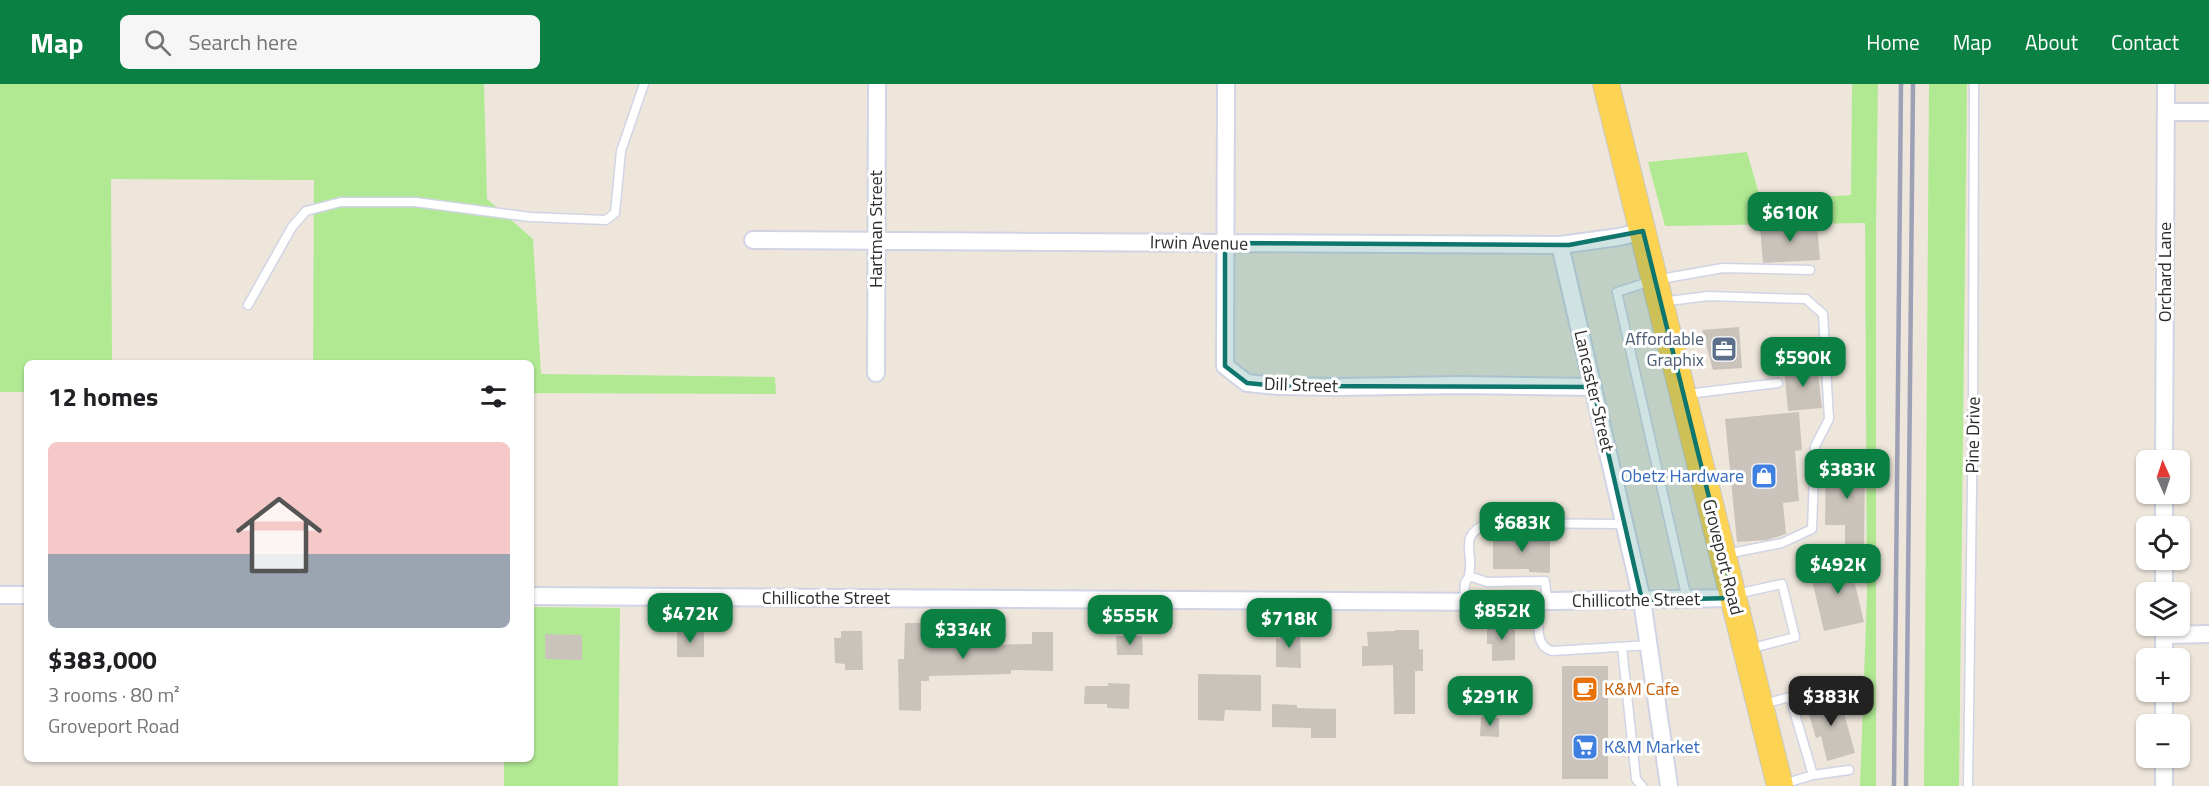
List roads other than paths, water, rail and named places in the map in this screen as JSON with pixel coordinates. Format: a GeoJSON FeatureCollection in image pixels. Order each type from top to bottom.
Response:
{"type":"FeatureCollection","features":[{"type":"Feature","properties":{"kind":"main road","name":"Groveport Road"},"geometry":{"type":"LineString","coordinates":[[1606,84],[1780,785]]}},
{"type":"Feature","properties":{"kind":"street","name":"Hartman Street"},"geometry":{"type":"LineString","coordinates":[[876,373],[877,84]]}},
{"type":"Feature","properties":{"kind":"street","name":"Dill Street"},"geometry":{"type":"LineString","coordinates":[[1226,84],[1224,366],[1247,383],[1338,387],[1460,385],[1593,387]]}},
{"type":"Feature","properties":{"kind":"street","name":"Orchard Lane"},"geometry":{"type":"LineString","coordinates":[[2164,450],[2166,84]]}},
{"type":"Feature","properties":{"kind":"street"},"geometry":{"type":"LineString","coordinates":[[2166,112],[2209,112]]}},
{"type":"Feature","properties":{"kind":"street","name":"Irwin Avenue"},"geometry":{"type":"LineString","coordinates":[[753,240],[1560,245],[1619,237],[1643,231]]}},
{"type":"Feature","properties":{"kind":"street","name":"Lancaster Street"},"geometry":{"type":"LineString","coordinates":[[1560,245],[1642,600],[1669,786]]}},
{"type":"Feature","properties":{"kind":"street"},"geometry":{"type":"LineString","coordinates":[[0,595],[24,595]]}},
{"type":"Feature","properties":{"kind":"street","name":"Chillicothe Street"},"geometry":{"type":"LineString","coordinates":[[534,596],[1465,602],[1687,599],[1733,596]]}},
{"type":"Feature","properties":{"kind":"street"},"geometry":{"type":"LineString","coordinates":[[2190,632],[2209,634]]}},
{"type":"Feature","properties":{"kind":"street"},"geometry":{"type":"LineString","coordinates":[[2164,768],[2164,786]]}},
{"type":"Feature","properties":{"kind":"lane"},"geometry":{"type":"LineString","coordinates":[[248,305],[292,227],[306,211],[341,202],[415,202],[530,217],[606,220],[615,213],[621,151],[645,84]]}},
{"type":"Feature","properties":{"kind":"lane","name":"Pine Drive"},"geometry":{"type":"LineString","coordinates":[[1968,786],[1974,400],[1974,84]]}},
{"type":"Feature","properties":{"kind":"lane"},"geometry":{"type":"LineString","coordinates":[[1658,291],[1723,268],[1810,270]]}},
{"type":"Feature","properties":{"kind":"lane"},"geometry":{"type":"LineString","coordinates":[[1687,599],[1617,292],[1658,291],[1708,296],[1806,299],[1823,314],[1829,419],[1815,446],[1812,529],[1782,543],[1723,555]]}},
{"type":"Feature","properties":{"kind":"lane"},"geometry":{"type":"LineString","coordinates":[[1683,394],[1778,383]]}},
{"type":"Feature","properties":{"kind":"lane"},"geometry":{"type":"LineString","coordinates":[[1465,602],[1465,582],[1469,576],[1468,543],[1470,534],[1476,528],[1488,523],[1625,524]]}},
{"type":"Feature","properties":{"kind":"lane"},"geometry":{"type":"LineString","coordinates":[[1469,576],[1487,582],[1545,581],[1539,642],[1545,649],[1552,651],[1650,645]]}},
{"type":"Feature","properties":{"kind":"lane"},"geometry":{"type":"LineString","coordinates":[[1733,596],[1782,584],[1795,637],[1746,649]]}},
{"type":"Feature","properties":{"kind":"lane"},"geometry":{"type":"LineString","coordinates":[[1622,647],[1635,779],[1641,786]]}},
{"type":"Feature","properties":{"kind":"lane"},"geometry":{"type":"LineString","coordinates":[[1759,705],[1838,684]]}},
{"type":"Feature","properties":{"kind":"lane"},"geometry":{"type":"LineString","coordinates":[[1790,697],[1813,775]]}},
{"type":"Feature","properties":{"kind":"lane"},"geometry":{"type":"LineString","coordinates":[[1780,785],[1813,775],[1849,770]]}},
{"type":"Feature","properties":{"kind":"railway"},"geometry":{"type":"LineString","coordinates":[[1894,786],[1901,84]]}},
{"type":"Feature","properties":{"kind":"railway"},"geometry":{"type":"LineString","coordinates":[[1906,786],[1913,84]]}},
{"type":"Feature","properties":{"kind":"place","name":"Affordable Graphix"},"geometry":{"type":"Point","coordinates":[1724,349]}},
{"type":"Feature","properties":{"kind":"place","name":"Obetz Hardware"},"geometry":{"type":"Point","coordinates":[1764,476]}},
{"type":"Feature","properties":{"kind":"place","name":"K&M Cafe"},"geometry":{"type":"Point","coordinates":[1585,689]}},
{"type":"Feature","properties":{"kind":"place","name":"K&M Market"},"geometry":{"type":"Point","coordinates":[1585,747]}}]}
